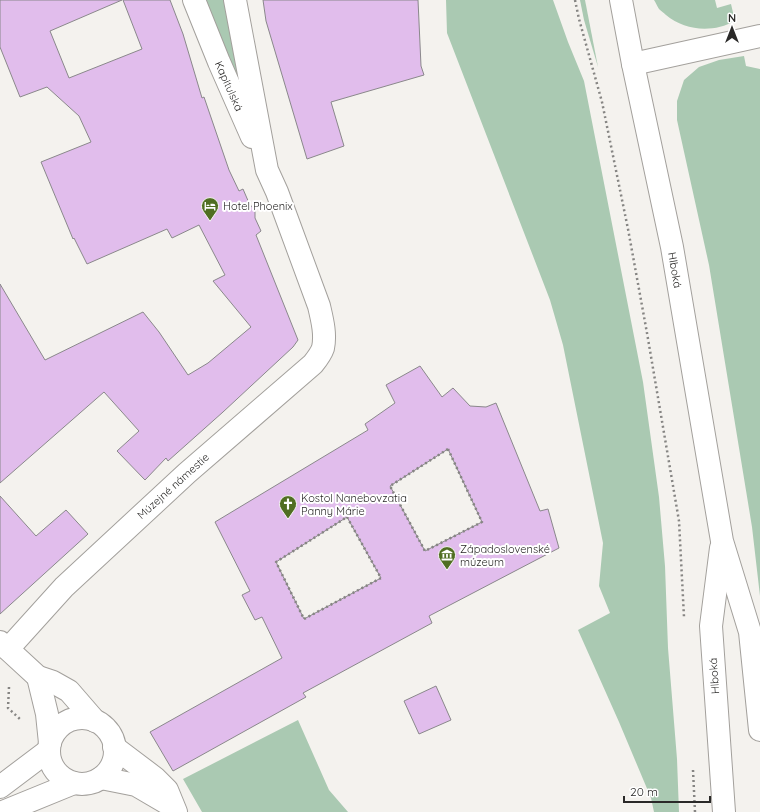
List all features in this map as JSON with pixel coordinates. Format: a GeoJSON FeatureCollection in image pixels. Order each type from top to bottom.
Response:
{"type":"FeatureCollection","features":[{"type":"Feature","properties":{"kind":"street","name":"Kapitulská"},"geometry":{"type":"LineString","coordinates":[[194,0],[218,62],[277,192],[319,306],[323,321]]}},
{"type":"Feature","properties":{"kind":"street","name":"Kapitulská"},"geometry":{"type":"LineString","coordinates":[[235,0],[267,170]]}},
{"type":"Feature","properties":{"kind":"street","name":"Hlboká"},"geometry":{"type":"LineString","coordinates":[[621,0],[672,247],[722,541],[750,632],[760,730]]}},
{"type":"Feature","properties":{"kind":"street"},"geometry":{"type":"LineString","coordinates":[[633,64],[760,36]]}},
{"type":"Feature","properties":{"kind":"street","name":"Múzejné námestie"},"geometry":{"type":"LineString","coordinates":[[4,646],[64,587],[187,473],[313,364],[322,349],[324,339],[323,321]]}},
{"type":"Feature","properties":{"kind":"street","name":"Hlboká"},"geometry":{"type":"LineString","coordinates":[[722,541],[711,626],[724,812]]}},
{"type":"Feature","properties":{"kind":"street"},"geometry":{"type":"LineString","coordinates":[[4,646],[38,677],[53,682],[69,691],[95,721],[104,727],[111,736],[114,747],[112,764],[108,772],[101,778],[83,784],[74,783],[64,779],[56,771],[50,761],[47,714],[38,677]]}},
{"type":"Feature","properties":{"kind":"street"},"geometry":{"type":"LineString","coordinates":[[0,787],[49,747],[54,732],[63,724],[73,719],[84,718],[95,721]]}},
{"type":"Feature","properties":{"kind":"street"},"geometry":{"type":"LineString","coordinates":[[114,747],[155,778],[167,790],[174,809]]}},
{"type":"Feature","properties":{"kind":"street"},"geometry":{"type":"LineString","coordinates":[[101,778],[136,785],[155,795],[174,809]]}},
{"type":"Feature","properties":{"kind":"street"},"geometry":{"type":"LineString","coordinates":[[3,812],[74,783]]}},
{"type":"Feature","properties":{"kind":"path"},"geometry":{"type":"LineString","coordinates":[[575,0],[602,102],[628,229],[648,341],[679,520],[684,625]]}},
{"type":"Feature","properties":{"kind":"path"},"geometry":{"type":"LineString","coordinates":[[448,449],[482,522],[425,551],[390,486],[448,449]]}},
{"type":"Feature","properties":{"kind":"path"},"geometry":{"type":"LineString","coordinates":[[347,517],[381,578],[304,619],[276,562],[347,517]]}},
{"type":"Feature","properties":{"kind":"path"},"geometry":{"type":"LineString","coordinates":[[6,682],[10,687],[8,708]]}},
{"type":"Feature","properties":{"kind":"path"},"geometry":{"type":"LineString","coordinates":[[693,766],[695,812]]}},
{"type":"Feature","properties":{"kind":"green space"},"geometry":{"type":"Polygon","coordinates":[[[195,0],[235,0],[267,170],[195,0]]]}},
{"type":"Feature","properties":{"kind":"green space"},"geometry":{"type":"Polygon","coordinates":[[[446,0],[553,0],[584,81],[643,382],[659,497],[665,566],[668,648],[677,759],[679,812],[654,812],[651,798],[578,630],[610,613],[599,586],[603,543],[563,345],[550,300],[447,33],[446,0]]]}},
{"type":"Feature","properties":{"kind":"green space"},"geometry":{"type":"Polygon","coordinates":[[[580,0],[585,0],[598,67],[584,20],[580,0]]]}},
{"type":"Feature","properties":{"kind":"green space"},"geometry":{"type":"Polygon","coordinates":[[[654,0],[715,0],[717,8],[731,4],[735,21],[709,29],[690,27],[666,15],[659,9],[654,0]]]}},
{"type":"Feature","properties":{"kind":"green space"},"geometry":{"type":"Polygon","coordinates":[[[744,56],[746,66],[760,69],[760,596],[752,527],[709,265],[677,120],[677,101],[684,80],[699,67],[719,60],[744,56]]]}},
{"type":"Feature","properties":{"kind":"green space"},"geometry":{"type":"Polygon","coordinates":[[[298,720],[329,790],[348,812],[202,812],[183,779],[298,720]]]}},
{"type":"Feature","properties":{"kind":"building"},"geometry":{"type":"Polygon","coordinates":[[[0,0],[122,0],[50,31],[69,78],[142,49],[123,0],[170,0],[183,34],[202,98],[204,97],[229,170],[239,191],[243,189],[249,203],[255,211],[255,218],[261,231],[256,235],[298,340],[293,347],[223,412],[168,461],[166,458],[145,480],[117,451],[139,431],[104,392],[0,483],[0,284],[45,360],[143,312],[159,332],[188,375],[208,363],[251,327],[213,281],[225,275],[199,225],[172,238],[167,229],[87,264],[74,238],[73,239],[41,162],[91,142],[79,116],[47,87],[20,97],[0,47],[0,0]]]}},
{"type":"Feature","properties":{"kind":"building"},"geometry":{"type":"Polygon","coordinates":[[[263,0],[418,0],[421,66],[424,75],[331,102],[344,146],[307,159],[266,21],[263,0]]]}},
{"type":"Feature","properties":{"kind":"building","name":"Západoslovenské múzeum"},"geometry":{"type":"Polygon","coordinates":[[[420,366],[442,397],[453,388],[470,406],[486,407],[496,403],[540,511],[548,509],[559,548],[429,616],[432,623],[303,693],[306,697],[173,771],[150,732],[282,658],[262,617],[255,620],[242,595],[250,591],[215,522],[368,430],[365,424],[395,403],[386,385],[420,366]],[[448,449],[390,486],[425,551],[482,522],[448,449]],[[347,517],[276,562],[304,619],[381,578],[347,517]]]}},
{"type":"Feature","properties":{"kind":"building"},"geometry":{"type":"Polygon","coordinates":[[[0,496],[36,536],[66,510],[88,534],[0,614],[0,496]]]}},
{"type":"Feature","properties":{"kind":"building"},"geometry":{"type":"Polygon","coordinates":[[[436,686],[451,720],[419,734],[404,701],[436,686]]]}},
{"type":"Feature","properties":{"kind":"place","name":"Hotel Phoenix"},"geometry":{"type":"Point","coordinates":[210,221]}},
{"type":"Feature","properties":{"kind":"place","name":"Kostol Nanebovzatia Panny Márie"},"geometry":{"type":"Point","coordinates":[288,519]}},
{"type":"Feature","properties":{"kind":"place","name":"Západoslovenské múzeum"},"geometry":{"type":"Point","coordinates":[447,570]}}]}
